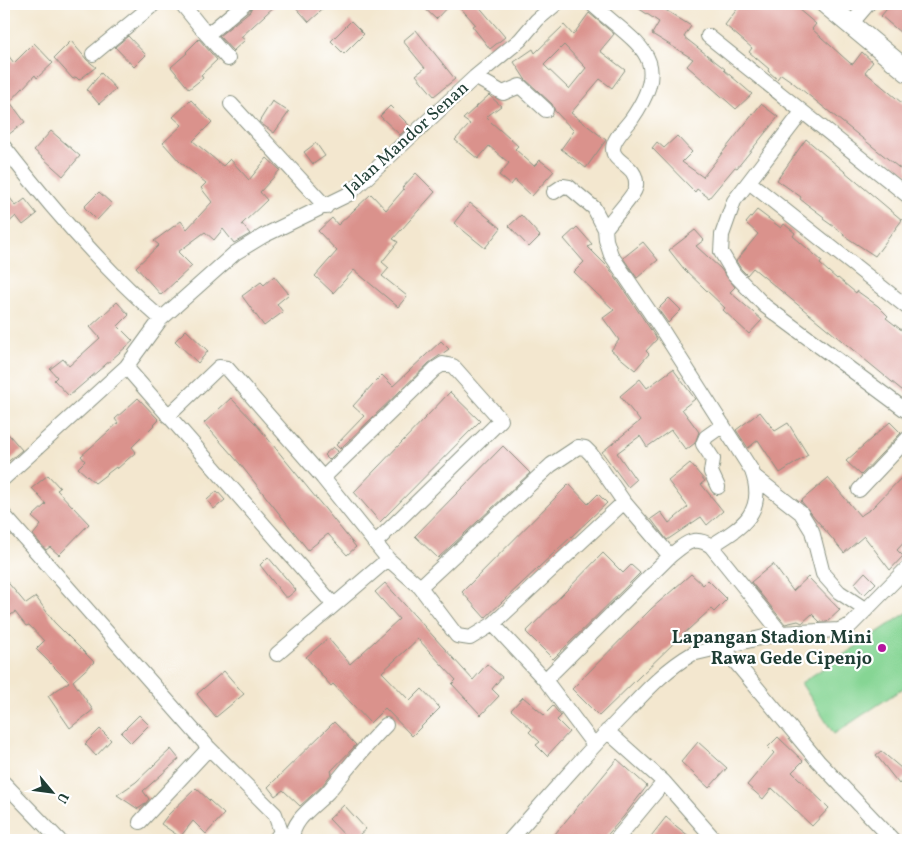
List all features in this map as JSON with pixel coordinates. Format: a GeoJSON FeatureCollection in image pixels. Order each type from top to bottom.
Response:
{"type":"FeatureCollection","features":[{"type":"Feature","properties":{"kind":"street"},"geometry":{"type":"LineString","coordinates":[[93,54],[154,4]]}},
{"type":"Feature","properties":{"kind":"street"},"geometry":{"type":"LineString","coordinates":[[182,4],[228,59]]}},
{"type":"Feature","properties":{"kind":"street"},"geometry":{"type":"LineString","coordinates":[[207,35],[244,4]]}},
{"type":"Feature","properties":{"kind":"street","name":"Jalan Mandor Senan"},"geometry":{"type":"LineString","coordinates":[[4,478],[126,367],[161,319],[235,253],[263,236],[326,207],[349,194],[556,4]]}},
{"type":"Feature","properties":{"kind":"street"},"geometry":{"type":"LineString","coordinates":[[592,4],[645,53],[651,64],[652,81],[644,101],[615,142],[613,150],[615,156],[632,170],[637,180],[636,190],[605,229]]}},
{"type":"Feature","properties":{"kind":"street"},"geometry":{"type":"LineString","coordinates":[[826,4],[908,72]]}},
{"type":"Feature","properties":{"kind":"street"},"geometry":{"type":"LineString","coordinates":[[850,25],[868,4]]}},
{"type":"Feature","properties":{"kind":"street"},"geometry":{"type":"LineString","coordinates":[[708,36],[908,196]]}},
{"type":"Feature","properties":{"kind":"street"},"geometry":{"type":"LineString","coordinates":[[475,77],[503,93],[520,86],[546,110]]}},
{"type":"Feature","properties":{"kind":"street"},"geometry":{"type":"LineString","coordinates":[[231,104],[326,207]]}},
{"type":"Feature","properties":{"kind":"street"},"geometry":{"type":"LineString","coordinates":[[802,112],[734,201],[722,235],[721,252],[730,269],[765,306],[908,412]]}},
{"type":"Feature","properties":{"kind":"street"},"geometry":{"type":"LineString","coordinates":[[4,147],[56,214],[83,240],[111,273],[161,319]]}},
{"type":"Feature","properties":{"kind":"street"},"geometry":{"type":"LineString","coordinates":[[749,182],[908,308]]}},
{"type":"Feature","properties":{"kind":"street"},"geometry":{"type":"LineString","coordinates":[[554,192],[563,186],[569,187],[594,208],[605,229],[611,255],[626,273],[754,476],[758,489],[753,508],[741,527],[711,546]]}},
{"type":"Feature","properties":{"kind":"street"},"geometry":{"type":"LineString","coordinates":[[323,478],[443,364],[453,366],[501,420],[375,543]]}},
{"type":"Feature","properties":{"kind":"street"},"geometry":{"type":"LineString","coordinates":[[126,367],[333,604]]}},
{"type":"Feature","properties":{"kind":"street"},"geometry":{"type":"LineString","coordinates":[[168,416],[219,367],[226,368],[323,478],[388,559],[420,587],[457,636],[470,638],[493,624],[624,502]]}},
{"type":"Feature","properties":{"kind":"street"},"geometry":{"type":"LineString","coordinates":[[718,488],[711,472],[713,459],[703,444],[706,437],[723,425]]}},
{"type":"Feature","properties":{"kind":"street"},"geometry":{"type":"LineString","coordinates":[[859,490],[908,438]]}},
{"type":"Feature","properties":{"kind":"street"},"geometry":{"type":"LineString","coordinates":[[420,587],[551,464],[578,447],[585,448],[591,454],[624,502],[670,556]]}},
{"type":"Feature","properties":{"kind":"street"},"geometry":{"type":"LineString","coordinates":[[754,476],[801,513],[812,531],[823,574],[839,592],[866,610]]}},
{"type":"Feature","properties":{"kind":"street"},"geometry":{"type":"LineString","coordinates":[[4,515],[209,748],[275,814],[285,838],[328,791],[350,762],[386,725]]}},
{"type":"Feature","properties":{"kind":"street"},"geometry":{"type":"LineString","coordinates":[[545,680],[670,556],[689,541],[694,540],[703,541],[711,546],[781,633]]}},
{"type":"Feature","properties":{"kind":"street"},"geometry":{"type":"LineString","coordinates":[[276,654],[388,559]]}},
{"type":"Feature","properties":{"kind":"street"},"geometry":{"type":"LineString","coordinates":[[510,840],[594,745],[667,670],[692,654],[722,646],[781,633],[839,630],[851,625],[908,567]]}},
{"type":"Feature","properties":{"kind":"street"},"geometry":{"type":"LineString","coordinates":[[493,624],[545,680],[594,745]]}},
{"type":"Feature","properties":{"kind":"street"},"geometry":{"type":"LineString","coordinates":[[722,646],[818,761],[893,840]]}},
{"type":"Feature","properties":{"kind":"street"},"geometry":{"type":"LineString","coordinates":[[607,732],[664,782],[715,840]]}},
{"type":"Feature","properties":{"kind":"street"},"geometry":{"type":"LineString","coordinates":[[140,822],[209,748]]}},
{"type":"Feature","properties":{"kind":"street"},"geometry":{"type":"LineString","coordinates":[[616,840],[664,782]]}},
{"type":"Feature","properties":{"kind":"street"},"geometry":{"type":"LineString","coordinates":[[4,783],[59,840]]}},
{"type":"Feature","properties":{"kind":"green space","name":"Lapangan Stadion Mini Rawa Gede Cipenjo"},"geometry":{"type":"Polygon","coordinates":[[[908,612],[908,685],[834,734],[801,683],[908,612]]]}},
{"type":"Feature","properties":{"kind":"building"},"geometry":{"type":"Polygon","coordinates":[[[253,4],[277,4],[241,37],[245,40],[233,51],[219,36],[250,11],[253,4]]]}},
{"type":"Feature","properties":{"kind":"building"},"geometry":{"type":"Polygon","coordinates":[[[293,4],[329,4],[309,22],[293,4]]]}},
{"type":"Feature","properties":{"kind":"building"},"geometry":{"type":"Polygon","coordinates":[[[420,4],[450,4],[436,19],[420,4]]]}},
{"type":"Feature","properties":{"kind":"building"},"geometry":{"type":"Polygon","coordinates":[[[457,4],[477,4],[505,37],[490,49],[472,26],[475,24],[457,4]]]}},
{"type":"Feature","properties":{"kind":"building"},"geometry":{"type":"Polygon","coordinates":[[[632,4],[656,4],[691,26],[684,37],[725,69],[752,94],[736,109],[687,66],[693,59],[652,34],[659,22],[632,4]]]}},
{"type":"Feature","properties":{"kind":"building"},"geometry":{"type":"Polygon","coordinates":[[[741,4],[792,4],[816,24],[812,29],[850,63],[853,64],[862,52],[873,62],[865,72],[908,108],[908,175],[791,81],[781,74],[777,79],[768,71],[769,69],[749,52],[752,48],[725,25],[741,4]]]}},
{"type":"Feature","properties":{"kind":"building"},"geometry":{"type":"Polygon","coordinates":[[[891,4],[901,4],[908,10],[908,39],[881,16],[891,4]]]}},
{"type":"Feature","properties":{"kind":"building"},"geometry":{"type":"Polygon","coordinates":[[[589,13],[614,34],[600,51],[625,70],[612,88],[600,79],[571,113],[606,140],[586,168],[561,149],[574,131],[555,111],[552,104],[525,79],[514,62],[533,49],[535,53],[564,25],[573,35],[589,13]],[[564,45],[544,65],[569,89],[586,68],[564,45]]]}},
{"type":"Feature","properties":{"kind":"building"},"geometry":{"type":"Polygon","coordinates":[[[351,21],[364,34],[344,54],[331,41],[351,21]]]}},
{"type":"Feature","properties":{"kind":"building"},"geometry":{"type":"Polygon","coordinates":[[[416,30],[455,79],[434,96],[416,75],[425,68],[403,41],[416,30]]]}},
{"type":"Feature","properties":{"kind":"building"},"geometry":{"type":"Polygon","coordinates":[[[128,36],[146,55],[134,67],[115,47],[128,36]]]}},
{"type":"Feature","properties":{"kind":"building"},"geometry":{"type":"Polygon","coordinates":[[[199,39],[217,60],[201,75],[203,78],[189,89],[171,67],[199,39]]]}},
{"type":"Feature","properties":{"kind":"building"},"geometry":{"type":"Polygon","coordinates":[[[71,41],[87,60],[96,67],[79,80],[76,77],[73,79],[54,58],[71,41]]]}},
{"type":"Feature","properties":{"kind":"building"},"geometry":{"type":"Polygon","coordinates":[[[34,43],[53,63],[37,78],[35,75],[10,102],[25,122],[4,138],[4,50],[14,63],[34,43]]]}},
{"type":"Feature","properties":{"kind":"building"},"geometry":{"type":"Polygon","coordinates":[[[101,73],[116,89],[99,104],[87,90],[101,73]]]}},
{"type":"Feature","properties":{"kind":"building"},"geometry":{"type":"Polygon","coordinates":[[[489,95],[501,106],[486,117],[518,146],[515,149],[534,166],[540,160],[554,171],[532,196],[515,180],[511,185],[499,175],[509,163],[489,146],[478,159],[455,140],[470,124],[463,119],[489,95]]]}},
{"type":"Feature","properties":{"kind":"building"},"geometry":{"type":"Polygon","coordinates":[[[191,100],[212,122],[193,141],[223,166],[230,159],[249,180],[267,158],[280,170],[260,192],[267,200],[242,224],[250,234],[234,243],[223,229],[214,240],[205,232],[178,252],[192,266],[161,295],[136,267],[159,245],[154,241],[181,221],[187,229],[212,202],[201,188],[206,183],[180,162],[163,143],[182,125],[173,117],[191,100]]]}},
{"type":"Feature","properties":{"kind":"building"},"geometry":{"type":"Polygon","coordinates":[[[272,101],[289,112],[274,133],[259,122],[272,101]]]}},
{"type":"Feature","properties":{"kind":"building"},"geometry":{"type":"Polygon","coordinates":[[[761,104],[778,117],[737,168],[735,167],[709,198],[697,189],[695,192],[652,148],[657,142],[664,148],[677,136],[692,152],[682,162],[703,177],[761,104]]]}},
{"type":"Feature","properties":{"kind":"building"},"geometry":{"type":"Polygon","coordinates":[[[390,106],[410,126],[400,135],[380,116],[390,106]]]}},
{"type":"Feature","properties":{"kind":"building"},"geometry":{"type":"Polygon","coordinates":[[[51,131],[80,156],[63,176],[34,150],[51,131]]]}},
{"type":"Feature","properties":{"kind":"building"},"geometry":{"type":"Polygon","coordinates":[[[806,139],[902,220],[875,256],[843,235],[823,219],[824,217],[800,199],[801,197],[777,180],[806,139]]]}},
{"type":"Feature","properties":{"kind":"building"},"geometry":{"type":"Polygon","coordinates":[[[316,143],[325,156],[313,164],[304,152],[316,143]]]}},
{"type":"Feature","properties":{"kind":"building"},"geometry":{"type":"Polygon","coordinates":[[[416,173],[435,192],[393,239],[398,242],[382,262],[389,268],[382,276],[407,296],[398,307],[354,270],[333,293],[315,276],[337,251],[318,231],[332,218],[338,225],[371,194],[386,210],[416,173]]]}},
{"type":"Feature","properties":{"kind":"building"},"geometry":{"type":"Polygon","coordinates":[[[4,190],[16,206],[25,199],[37,214],[23,225],[16,216],[4,227],[4,190]]]}},
{"type":"Feature","properties":{"kind":"building"},"geometry":{"type":"Polygon","coordinates":[[[99,192],[112,204],[97,220],[84,207],[99,192]]]}},
{"type":"Feature","properties":{"kind":"building"},"geometry":{"type":"Polygon","coordinates":[[[470,203],[501,228],[485,248],[454,223],[470,203]]]}},
{"type":"Feature","properties":{"kind":"building"},"geometry":{"type":"Polygon","coordinates":[[[757,210],[781,228],[784,224],[795,233],[793,236],[822,261],[820,264],[856,293],[857,291],[878,306],[888,316],[886,318],[908,335],[908,395],[753,268],[747,275],[741,269],[736,261],[758,234],[746,223],[757,210]]]}},
{"type":"Feature","properties":{"kind":"building"},"geometry":{"type":"Polygon","coordinates":[[[521,215],[540,236],[529,247],[509,226],[521,215]]]}},
{"type":"Feature","properties":{"kind":"building"},"geometry":{"type":"Polygon","coordinates":[[[577,227],[592,244],[588,247],[609,268],[657,339],[646,351],[649,354],[635,370],[611,350],[619,340],[603,318],[614,310],[574,272],[584,262],[564,239],[577,227]]]}},
{"type":"Feature","properties":{"kind":"building"},"geometry":{"type":"Polygon","coordinates":[[[695,230],[704,240],[696,246],[720,268],[735,287],[730,292],[762,320],[749,334],[723,310],[725,308],[684,269],[669,250],[695,230]]]}},
{"type":"Feature","properties":{"kind":"building"},"geometry":{"type":"Polygon","coordinates":[[[643,242],[658,260],[637,278],[623,258],[643,242]]]}},
{"type":"Feature","properties":{"kind":"building"},"geometry":{"type":"Polygon","coordinates":[[[274,276],[289,294],[277,304],[283,312],[264,326],[242,296],[261,282],[264,285],[274,276]]]}},
{"type":"Feature","properties":{"kind":"building"},"geometry":{"type":"Polygon","coordinates":[[[669,298],[681,310],[668,323],[658,309],[669,298]]]}},
{"type":"Feature","properties":{"kind":"building"},"geometry":{"type":"Polygon","coordinates":[[[117,302],[129,315],[118,326],[133,341],[69,396],[54,380],[57,377],[50,369],[63,359],[69,366],[100,338],[90,327],[117,302]]]}},
{"type":"Feature","properties":{"kind":"building"},"geometry":{"type":"Polygon","coordinates":[[[186,330],[208,351],[198,363],[175,341],[186,330]]]}},
{"type":"Feature","properties":{"kind":"building"},"geometry":{"type":"Polygon","coordinates":[[[441,341],[449,349],[429,363],[340,449],[336,445],[364,416],[353,406],[373,384],[382,375],[393,386],[441,341]]]}},
{"type":"Feature","properties":{"kind":"building"},"geometry":{"type":"Polygon","coordinates":[[[673,369],[695,399],[682,409],[699,432],[695,443],[686,450],[671,430],[647,447],[640,436],[617,453],[636,480],[628,487],[602,452],[640,421],[620,396],[640,379],[647,388],[673,369]]]}},
{"type":"Feature","properties":{"kind":"building"},"geometry":{"type":"Polygon","coordinates":[[[450,392],[480,421],[380,522],[354,492],[450,392]]]}},
{"type":"Feature","properties":{"kind":"building"},"geometry":{"type":"Polygon","coordinates":[[[138,398],[159,420],[132,447],[136,452],[117,469],[116,467],[95,483],[78,468],[85,461],[81,456],[118,423],[115,419],[138,398]]]}},
{"type":"Feature","properties":{"kind":"building"},"geometry":{"type":"Polygon","coordinates":[[[231,398],[255,423],[356,547],[347,555],[328,534],[308,550],[240,464],[204,423],[231,398]]]}},
{"type":"Feature","properties":{"kind":"building"},"geometry":{"type":"Polygon","coordinates":[[[760,412],[775,431],[788,423],[808,455],[780,473],[758,440],[748,448],[736,430],[760,412]]]}},
{"type":"Feature","properties":{"kind":"building"},"geometry":{"type":"Polygon","coordinates":[[[890,422],[901,433],[861,475],[846,461],[890,422]]]}},
{"type":"Feature","properties":{"kind":"building"},"geometry":{"type":"Polygon","coordinates":[[[4,429],[22,450],[4,465],[4,429]]]}},
{"type":"Feature","properties":{"kind":"building"},"geometry":{"type":"Polygon","coordinates":[[[503,446],[530,473],[438,558],[415,536],[503,446]]]}},
{"type":"Feature","properties":{"kind":"building"},"geometry":{"type":"Polygon","coordinates":[[[333,447],[338,451],[329,460],[324,455],[333,447]]]}},
{"type":"Feature","properties":{"kind":"building"},"geometry":{"type":"Polygon","coordinates":[[[690,463],[705,481],[701,484],[723,511],[707,525],[701,517],[667,540],[651,519],[661,512],[669,523],[688,507],[668,481],[690,463]]]}},
{"type":"Feature","properties":{"kind":"building"},"geometry":{"type":"Polygon","coordinates":[[[908,471],[908,538],[897,550],[903,556],[890,570],[864,536],[844,553],[801,501],[828,478],[860,516],[871,509],[908,471]]]}},
{"type":"Feature","properties":{"kind":"building"},"geometry":{"type":"Polygon","coordinates":[[[48,475],[60,488],[57,490],[89,524],[59,555],[50,547],[46,550],[33,535],[41,525],[32,517],[46,504],[32,488],[48,475]]]}},
{"type":"Feature","properties":{"kind":"building"},"geometry":{"type":"Polygon","coordinates":[[[569,484],[588,504],[598,494],[607,503],[485,618],[462,592],[569,484]]]}},
{"type":"Feature","properties":{"kind":"building"},"geometry":{"type":"Polygon","coordinates":[[[217,491],[225,500],[214,509],[207,500],[217,491]]]}},
{"type":"Feature","properties":{"kind":"building"},"geometry":{"type":"Polygon","coordinates":[[[603,553],[623,573],[631,565],[640,573],[553,659],[526,632],[603,553]]]}},
{"type":"Feature","properties":{"kind":"building"},"geometry":{"type":"Polygon","coordinates":[[[268,557],[296,590],[288,597],[285,597],[260,565],[268,557]]]}},
{"type":"Feature","properties":{"kind":"building"},"geometry":{"type":"Polygon","coordinates":[[[773,564],[793,591],[808,577],[840,610],[827,622],[820,622],[812,614],[802,623],[798,621],[785,624],[751,582],[773,564]]]}},
{"type":"Feature","properties":{"kind":"building"},"geometry":{"type":"Polygon","coordinates":[[[865,572],[876,583],[864,595],[854,584],[865,572]]]}},
{"type":"Feature","properties":{"kind":"building"},"geometry":{"type":"Polygon","coordinates":[[[691,574],[703,585],[708,580],[727,599],[714,612],[711,609],[679,638],[599,716],[572,689],[651,609],[691,574]]]}},
{"type":"Feature","properties":{"kind":"building"},"geometry":{"type":"Polygon","coordinates":[[[4,578],[26,604],[36,597],[54,622],[94,662],[73,681],[93,710],[70,728],[48,696],[69,682],[36,649],[44,641],[29,625],[26,626],[15,612],[4,620],[4,578]]]}},
{"type":"Feature","properties":{"kind":"building"},"geometry":{"type":"Polygon","coordinates":[[[385,583],[473,680],[487,664],[502,677],[492,689],[499,696],[481,715],[452,684],[456,680],[418,639],[382,672],[410,701],[422,689],[440,708],[412,736],[385,708],[370,723],[333,684],[331,686],[306,657],[328,638],[350,664],[399,619],[375,592],[385,583]]]}},
{"type":"Feature","properties":{"kind":"building"},"geometry":{"type":"Polygon","coordinates":[[[224,671],[244,694],[216,717],[197,694],[224,671]]]}},
{"type":"Feature","properties":{"kind":"building"},"geometry":{"type":"Polygon","coordinates":[[[523,697],[544,715],[553,706],[561,716],[557,720],[569,732],[547,756],[536,745],[540,742],[529,732],[532,729],[511,710],[523,697]]]}},
{"type":"Feature","properties":{"kind":"building"},"geometry":{"type":"Polygon","coordinates":[[[139,715],[149,725],[131,743],[121,733],[139,715]]]}},
{"type":"Feature","properties":{"kind":"building"},"geometry":{"type":"Polygon","coordinates":[[[334,722],[356,745],[331,771],[332,773],[322,786],[300,806],[283,790],[275,796],[268,787],[334,722]]]}},
{"type":"Feature","properties":{"kind":"building"},"geometry":{"type":"Polygon","coordinates":[[[100,729],[111,740],[96,756],[85,744],[100,729]]]}},
{"type":"Feature","properties":{"kind":"building"},"geometry":{"type":"Polygon","coordinates":[[[778,737],[803,761],[792,772],[829,808],[812,826],[772,788],[763,799],[747,785],[774,753],[768,747],[778,737]]]}},
{"type":"Feature","properties":{"kind":"building"},"geometry":{"type":"Polygon","coordinates":[[[698,742],[727,768],[709,788],[681,762],[698,742]]]}},
{"type":"Feature","properties":{"kind":"building"},"geometry":{"type":"Polygon","coordinates":[[[171,749],[179,759],[143,791],[149,799],[145,804],[138,809],[117,795],[136,782],[171,749]]]}},
{"type":"Feature","properties":{"kind":"building"},"geometry":{"type":"Polygon","coordinates":[[[881,751],[908,774],[899,784],[876,755],[881,751]]]}},
{"type":"Feature","properties":{"kind":"building"},"geometry":{"type":"Polygon","coordinates":[[[617,759],[647,786],[624,816],[603,840],[550,840],[617,759]]]}},
{"type":"Feature","properties":{"kind":"building"},"geometry":{"type":"Polygon","coordinates":[[[196,788],[224,814],[206,834],[193,821],[180,837],[161,824],[196,788]]]}},
{"type":"Feature","properties":{"kind":"building"},"geometry":{"type":"Polygon","coordinates":[[[344,805],[366,829],[353,840],[349,840],[329,819],[344,805]]]}},
{"type":"Feature","properties":{"kind":"building"},"geometry":{"type":"Polygon","coordinates":[[[666,817],[676,826],[694,840],[648,840],[666,817]]]}},
{"type":"Feature","properties":{"kind":"place","name":"Lapangan Stadion Mini Rawa Gede Cipenjo"},"geometry":{"type":"Point","coordinates":[882,648]}}]}
